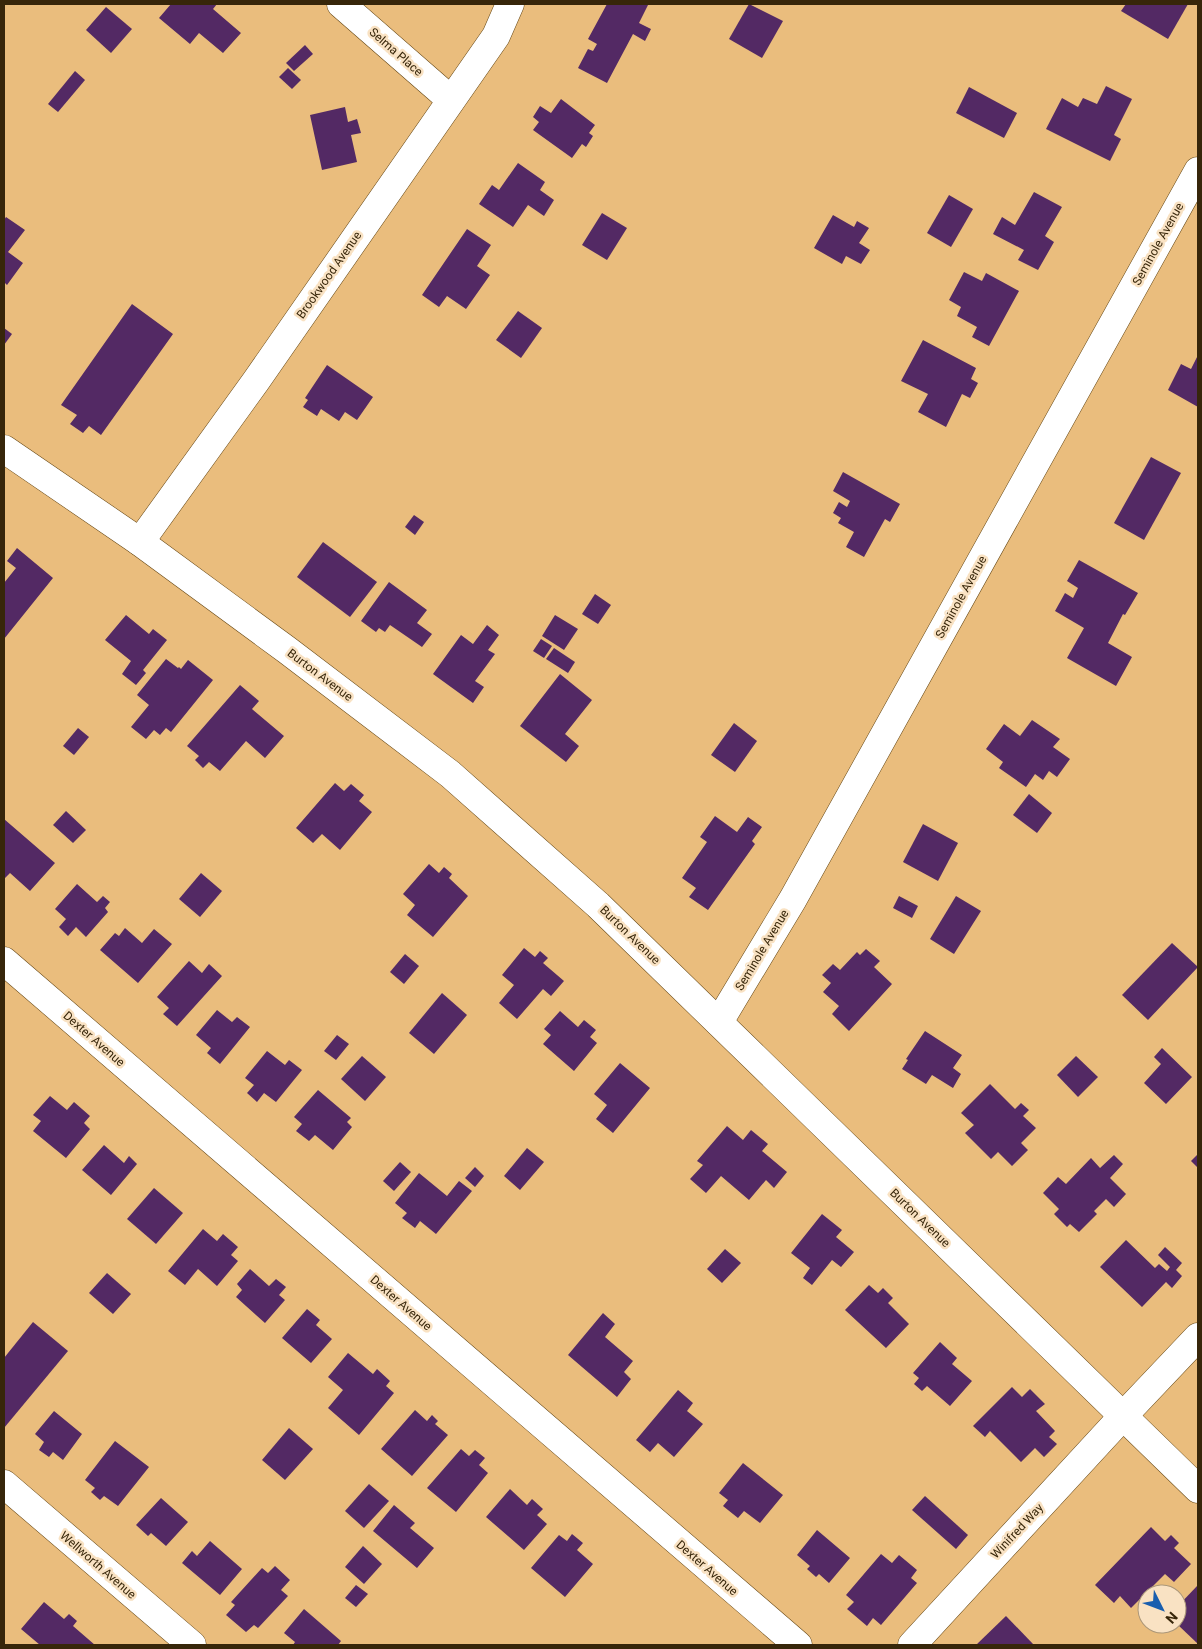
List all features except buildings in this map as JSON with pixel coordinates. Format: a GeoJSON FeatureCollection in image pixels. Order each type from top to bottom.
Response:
{"type":"FeatureCollection","features":[{"type":"Feature","properties":{"kind":"street","name":"Selma Place"},"geometry":{"type":"LineString","coordinates":[[341,4],[451,100]]}},
{"type":"Feature","properties":{"kind":"street","name":"Brookwood Avenue"},"geometry":{"type":"LineString","coordinates":[[140,542],[256,381],[496,36],[510,4]]}},
{"type":"Feature","properties":{"kind":"street","name":"Seminole Avenue"},"geometry":{"type":"LineString","coordinates":[[718,1022],[798,890],[1198,171]]}},
{"type":"Feature","properties":{"kind":"street","name":"Burton Avenue"},"geometry":{"type":"LineString","coordinates":[[4,448],[140,542],[287,650],[450,774],[598,904],[1198,1489]]}},
{"type":"Feature","properties":{"kind":"street","name":"Dexter Avenue"},"geometry":{"type":"LineString","coordinates":[[4,961],[798,1645]]}},
{"type":"Feature","properties":{"kind":"street","name":"Winifred Way"},"geometry":{"type":"LineString","coordinates":[[912,1645],[1198,1337]]}},
{"type":"Feature","properties":{"kind":"street","name":"Wellworth Avenue"},"geometry":{"type":"LineString","coordinates":[[4,1484],[192,1645]]}}]}
